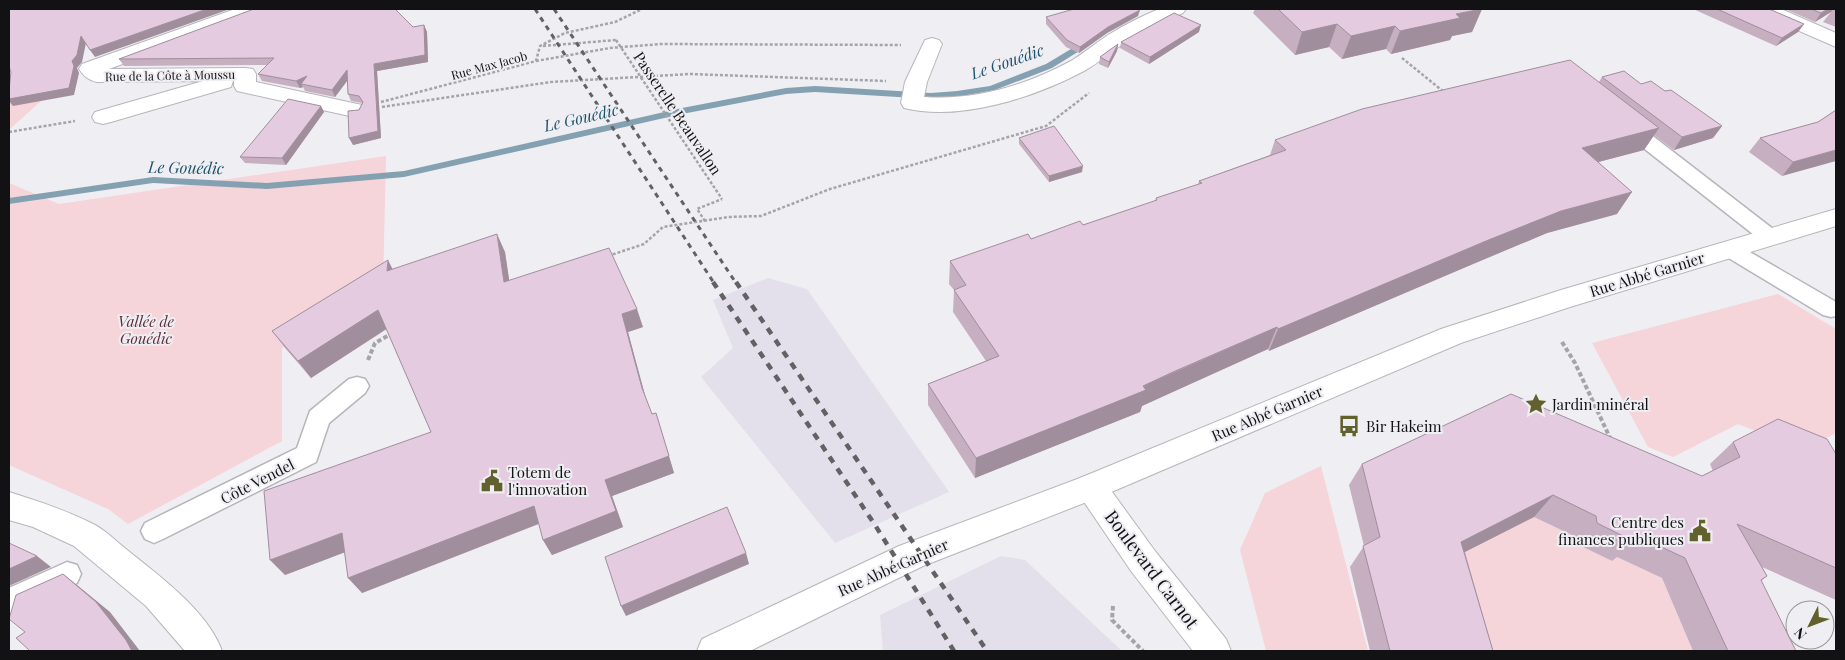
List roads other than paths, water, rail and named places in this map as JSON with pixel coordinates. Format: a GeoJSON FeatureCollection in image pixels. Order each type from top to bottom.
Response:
{"type":"FeatureCollection","features":[{"type":"Feature","properties":{"kind":"street","name":"Rue de la Côte à Moussu"},"geometry":{"type":"LineString","coordinates":[[253,9],[90,69],[97,76],[245,74],[245,86],[354,110]]}},
{"type":"Feature","properties":{"kind":"street"},"geometry":{"type":"LineString","coordinates":[[932,44],[914,89],[933,106],[963,104],[1044,81],[1078,65],[1136,28],[1176,9]]}},
{"type":"Feature","properties":{"kind":"street"},"geometry":{"type":"LineString","coordinates":[[1765,9],[1836,41]]}},
{"type":"Feature","properties":{"kind":"street"},"geometry":{"type":"LineString","coordinates":[[103,117],[245,74]]}},
{"type":"Feature","properties":{"kind":"street","name":"Rue Abbé Garnier"},"geometry":{"type":"LineString","coordinates":[[714,651],[911,556],[1091,487],[1451,336],[1561,300],[1836,217]]}},
{"type":"Feature","properties":{"kind":"street","name":"Boulevard Carnot"},"geometry":{"type":"LineString","coordinates":[[1091,487],[1143,561],[1214,651]]}},
{"type":"Feature","properties":{"kind":"street"},"geometry":{"type":"LineString","coordinates":[[9,506],[41,516],[85,536],[158,594],[200,643]]}},
{"type":"Feature","properties":{"kind":"lane"},"geometry":{"type":"LineString","coordinates":[[1610,112],[1770,237]]}},
{"type":"Feature","properties":{"kind":"lane"},"geometry":{"type":"LineString","coordinates":[[1729,249],[1831,309]]}},
{"type":"Feature","properties":{"kind":"lane","name":"Côte Vendel"},"geometry":{"type":"LineString","coordinates":[[154,531],[307,455],[319,418],[357,386]]}},
{"type":"Feature","properties":{"kind":"lane"},"geometry":{"type":"LineString","coordinates":[[9,601],[66,574]]}},
{"type":"Feature","properties":{"kind":"waterway","name":"Le Gouédic"},"geometry":{"type":"LineString","coordinates":[[9,201],[153,180],[267,186],[404,174],[682,111],[786,91],[815,89],[931,96],[957,94],[992,88],[1049,66],[1086,43]]}},
{"type":"Feature","properties":{"kind":"railway"},"geometry":{"type":"LineString","coordinates":[[535,9],[714,283]]}},
{"type":"Feature","properties":{"kind":"railway"},"geometry":{"type":"LineString","coordinates":[[554,9],[736,283]]}},
{"type":"Feature","properties":{"kind":"railway"},"geometry":{"type":"LineString","coordinates":[[713,282],[875,525],[954,651]]}},
{"type":"Feature","properties":{"kind":"railway"},"geometry":{"type":"LineString","coordinates":[[736,282],[987,651]]}},
{"type":"Feature","properties":{"kind":"place","name":"Jardin minéral"},"geometry":{"type":"Point","coordinates":[1536,404]}},
{"type":"Feature","properties":{"kind":"place","name":"Bir Hakeim"},"geometry":{"type":"Point","coordinates":[1349,426]}},
{"type":"Feature","properties":{"kind":"place","name":"Totem de l'innovation"},"geometry":{"type":"Point","coordinates":[492,481]}},
{"type":"Feature","properties":{"kind":"place","name":"Centre des finances publiques"},"geometry":{"type":"Point","coordinates":[1700,531]}},
{"type":"Feature","properties":{"kind":"park label","name":"Vallée de Gouédic"},"geometry":{"type":"Point","coordinates":[146,330]}}]}
